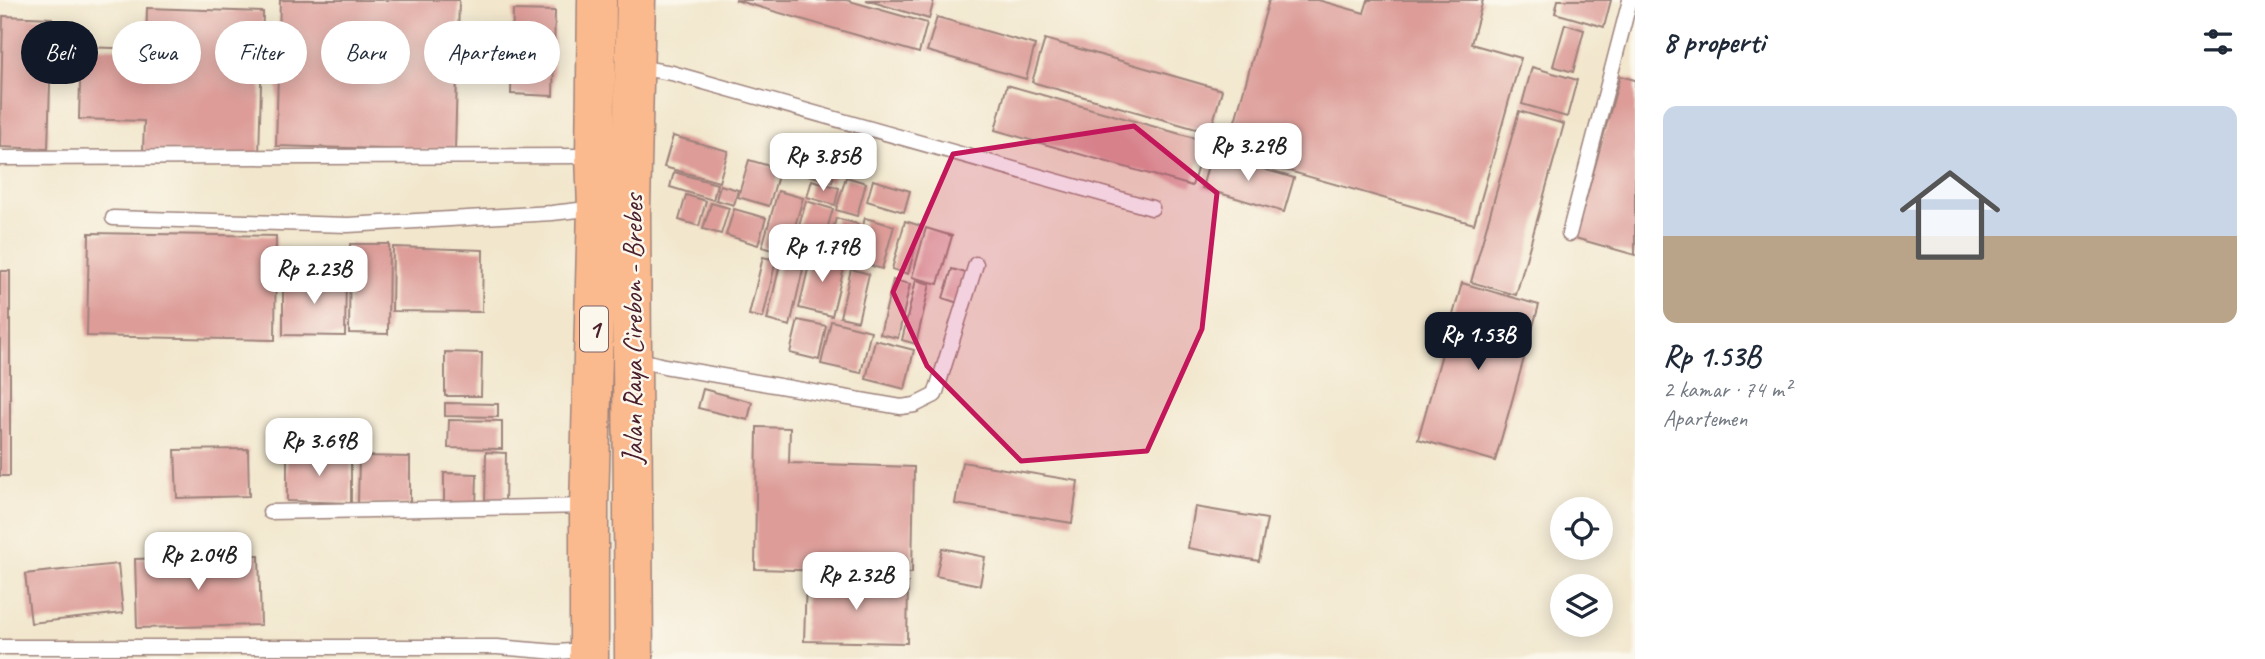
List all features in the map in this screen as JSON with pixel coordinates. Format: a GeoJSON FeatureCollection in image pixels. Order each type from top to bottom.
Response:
{"type":"FeatureCollection","features":[{"type":"Feature","properties":{"kind":"highway","name":"Jalan Raya Cirebon - Brebes"},"geometry":{"type":"LineString","coordinates":[[589,654],[590,506],[614,208],[618,66],[597,0]]}},
{"type":"Feature","properties":{"kind":"highway","name":"Jalan Raya Cirebon - Brebes"},"geometry":{"type":"LineString","coordinates":[[634,659],[631,357],[614,208],[595,156],[636,0]]}},
{"type":"Feature","properties":{"kind":"lane"},"geometry":{"type":"LineString","coordinates":[[1569,234],[1630,0]]}},
{"type":"Feature","properties":{"kind":"lane"},"geometry":{"type":"LineString","coordinates":[[618,66],[672,73],[1152,208]]}},
{"type":"Feature","properties":{"kind":"lane"},"geometry":{"type":"LineString","coordinates":[[0,158],[595,156]]}},
{"type":"Feature","properties":{"kind":"lane"},"geometry":{"type":"LineString","coordinates":[[113,218],[348,225],[614,208]]}},
{"type":"Feature","properties":{"kind":"lane"},"geometry":{"type":"LineString","coordinates":[[631,357],[664,366],[901,407],[915,405],[935,395],[976,264]]}},
{"type":"Feature","properties":{"kind":"lane"},"geometry":{"type":"LineString","coordinates":[[270,512],[590,506]]}},
{"type":"Feature","properties":{"kind":"lane"},"geometry":{"type":"LineString","coordinates":[[0,647],[497,647],[589,654]]}},
{"type":"Feature","properties":{"kind":"highlighted area"},"geometry":{"type":"Polygon","coordinates":[[[1134,126],[1217,193],[1202,329],[1147,451],[1021,461],[927,366],[893,292],[953,154],[1134,126]]]}},
{"type":"Feature","properties":{"kind":"building"},"geometry":{"type":"Polygon","coordinates":[[[280,0],[459,0],[458,21],[424,21],[424,84],[457,84],[455,151],[276,146],[278,84],[307,84],[307,21],[279,21],[280,0]]]}},
{"type":"Feature","properties":{"kind":"building"},"geometry":{"type":"Polygon","coordinates":[[[735,0],[846,0],[927,23],[919,53],[735,0]]]}},
{"type":"Feature","properties":{"kind":"building"},"geometry":{"type":"Polygon","coordinates":[[[866,0],[934,0],[929,19],[866,0]]]}},
{"type":"Feature","properties":{"kind":"building"},"geometry":{"type":"Polygon","coordinates":[[[1269,0],[1318,0],[1364,13],[1368,0],[1483,0],[1471,44],[1521,58],[1474,224],[1226,153],[1269,0]]]}},
{"type":"Feature","properties":{"kind":"building"},"geometry":{"type":"Polygon","coordinates":[[[1558,0],[1611,0],[1604,27],[1555,13],[1558,0]]]}},
{"type":"Feature","properties":{"kind":"building"},"geometry":{"type":"Polygon","coordinates":[[[147,8],[263,12],[263,21],[215,21],[215,84],[261,84],[259,156],[143,152],[144,121],[79,119],[80,84],[98,84],[98,48],[112,48],[112,84],[201,84],[201,21],[147,21],[147,8]]]}},
{"type":"Feature","properties":{"kind":"building"},"geometry":{"type":"Polygon","coordinates":[[[513,10],[555,11],[555,21],[513,21],[513,10]]]}},
{"type":"Feature","properties":{"kind":"building"},"geometry":{"type":"Polygon","coordinates":[[[3,16],[52,18],[52,21],[21,21],[21,84],[50,84],[48,149],[0,147],[3,16]]]}},
{"type":"Feature","properties":{"kind":"building"},"geometry":{"type":"Polygon","coordinates":[[[937,17],[1035,45],[1026,79],[927,51],[937,17]]]}},
{"type":"Feature","properties":{"kind":"building"},"geometry":{"type":"Polygon","coordinates":[[[1565,24],[1584,30],[1573,72],[1553,66],[1565,24]]]}},
{"type":"Feature","properties":{"kind":"building"},"geometry":{"type":"Polygon","coordinates":[[[1045,39],[1222,90],[1210,133],[1032,82],[1045,39]]]}},
{"type":"Feature","properties":{"kind":"building"},"geometry":{"type":"Polygon","coordinates":[[[1532,67],[1577,80],[1567,117],[1522,104],[1532,67]]]}},
{"type":"Feature","properties":{"kind":"building"},"geometry":{"type":"Polygon","coordinates":[[[1620,76],[1635,80],[1635,255],[1575,238],[1620,76]]]}},
{"type":"Feature","properties":{"kind":"building"},"geometry":{"type":"Polygon","coordinates":[[[511,84],[553,84],[553,96],[511,94],[511,84]]]}},
{"type":"Feature","properties":{"kind":"building"},"geometry":{"type":"Polygon","coordinates":[[[1007,85],[1205,141],[1192,186],[995,130],[1007,85]]]}},
{"type":"Feature","properties":{"kind":"building"},"geometry":{"type":"Polygon","coordinates":[[[1519,111],[1564,124],[1516,295],[1471,282],[1519,111]]]}},
{"type":"Feature","properties":{"kind":"building"},"geometry":{"type":"Polygon","coordinates":[[[673,136],[728,151],[719,182],[664,167],[673,136]]]}},
{"type":"Feature","properties":{"kind":"building"},"geometry":{"type":"Polygon","coordinates":[[[795,145],[839,158],[832,182],[788,169],[795,145]]]}},
{"type":"Feature","properties":{"kind":"building"},"geometry":{"type":"Polygon","coordinates":[[[1211,154],[1294,178],[1284,212],[1202,188],[1211,154]]]}},
{"type":"Feature","properties":{"kind":"building"},"geometry":{"type":"Polygon","coordinates":[[[749,160],[780,169],[769,206],[738,197],[749,160]]]}},
{"type":"Feature","properties":{"kind":"building"},"geometry":{"type":"Polygon","coordinates":[[[674,172],[717,184],[713,200],[670,187],[674,172]]]}},
{"type":"Feature","properties":{"kind":"building"},"geometry":{"type":"Polygon","coordinates":[[[846,177],[866,183],[857,216],[836,210],[846,177]]]}},
{"type":"Feature","properties":{"kind":"building"},"geometry":{"type":"Polygon","coordinates":[[[812,180],[839,188],[835,205],[807,197],[812,180]]]}},
{"type":"Feature","properties":{"kind":"building"},"geometry":{"type":"Polygon","coordinates":[[[873,180],[910,191],[904,212],[867,201],[873,180]]]}},
{"type":"Feature","properties":{"kind":"building"},"geometry":{"type":"Polygon","coordinates":[[[720,185],[738,190],[734,205],[716,200],[720,185]]]}},
{"type":"Feature","properties":{"kind":"building"},"geometry":{"type":"Polygon","coordinates":[[[778,191],[803,198],[787,254],[762,247],[778,191]]]}},
{"type":"Feature","properties":{"kind":"building"},"geometry":{"type":"Polygon","coordinates":[[[686,195],[706,201],[699,226],[679,220],[686,195]]]}},
{"type":"Feature","properties":{"kind":"building"},"geometry":{"type":"Polygon","coordinates":[[[806,201],[833,209],[822,246],[795,239],[806,201]]]}},
{"type":"Feature","properties":{"kind":"building"},"geometry":{"type":"Polygon","coordinates":[[[711,203],[729,208],[721,234],[703,229],[711,203]]]}},
{"type":"Feature","properties":{"kind":"building"},"geometry":{"type":"Polygon","coordinates":[[[734,209],[766,218],[758,245],[726,235],[734,209]]]}},
{"type":"Feature","properties":{"kind":"building"},"geometry":{"type":"Polygon","coordinates":[[[836,218],[858,224],[849,255],[828,248],[836,218]]]}},
{"type":"Feature","properties":{"kind":"building"},"geometry":{"type":"Polygon","coordinates":[[[865,218],[894,226],[882,269],[853,260],[865,218]]]}},
{"type":"Feature","properties":{"kind":"building"},"geometry":{"type":"Polygon","coordinates":[[[905,221],[921,226],[908,274],[892,269],[905,221]]]}},
{"type":"Feature","properties":{"kind":"building"},"geometry":{"type":"Polygon","coordinates":[[[926,228],[952,236],[938,284],[912,277],[926,228]]]}},
{"type":"Feature","properties":{"kind":"building"},"geometry":{"type":"Polygon","coordinates":[[[89,233],[276,236],[275,340],[87,336],[89,233]]]}},
{"type":"Feature","properties":{"kind":"building"},"geometry":{"type":"Polygon","coordinates":[[[350,244],[389,244],[388,334],[349,333],[350,244]]]}},
{"type":"Feature","properties":{"kind":"building"},"geometry":{"type":"Polygon","coordinates":[[[393,247],[483,250],[482,312],[392,311],[393,247]]]}},
{"type":"Feature","properties":{"kind":"building"},"geometry":{"type":"Polygon","coordinates":[[[812,252],[846,260],[832,316],[799,308],[812,252]]]}},
{"type":"Feature","properties":{"kind":"building"},"geometry":{"type":"Polygon","coordinates":[[[763,257],[776,260],[763,318],[749,315],[763,257]]]}},
{"type":"Feature","properties":{"kind":"building"},"geometry":{"type":"Polygon","coordinates":[[[780,264],[803,269],[790,326],[767,320],[780,264]]]}},
{"type":"Feature","properties":{"kind":"building"},"geometry":{"type":"Polygon","coordinates":[[[851,269],[869,274],[858,321],[840,317],[851,269]]]}},
{"type":"Feature","properties":{"kind":"building"},"geometry":{"type":"Polygon","coordinates":[[[952,269],[966,273],[958,303],[943,298],[952,269]]]}},
{"type":"Feature","properties":{"kind":"building"},"geometry":{"type":"Polygon","coordinates":[[[0,271],[10,271],[10,476],[0,476],[0,271]]]}},
{"type":"Feature","properties":{"kind":"building"},"geometry":{"type":"Polygon","coordinates":[[[283,277],[346,278],[345,336],[283,335],[283,277]]]}},
{"type":"Feature","properties":{"kind":"building"},"geometry":{"type":"Polygon","coordinates":[[[893,280],[910,284],[898,338],[880,334],[893,280]]]}},
{"type":"Feature","properties":{"kind":"building"},"geometry":{"type":"Polygon","coordinates":[[[916,280],[930,284],[916,344],[902,340],[916,280]]]}},
{"type":"Feature","properties":{"kind":"building"},"geometry":{"type":"Polygon","coordinates":[[[1462,283],[1539,305],[1495,461],[1418,439],[1462,283]]]}},
{"type":"Feature","properties":{"kind":"building"},"geometry":{"type":"Polygon","coordinates":[[[798,320],[826,326],[819,360],[790,353],[798,320]]]}},
{"type":"Feature","properties":{"kind":"building"},"geometry":{"type":"Polygon","coordinates":[[[831,321],[871,331],[861,373],[821,364],[831,321]]]}},
{"type":"Feature","properties":{"kind":"building"},"geometry":{"type":"Polygon","coordinates":[[[875,340],[914,350],[905,389],[866,379],[875,340]]]}},
{"type":"Feature","properties":{"kind":"building"},"geometry":{"type":"Polygon","coordinates":[[[445,352],[482,353],[481,396],[445,396],[445,352]]]}},
{"type":"Feature","properties":{"kind":"building"},"geometry":{"type":"Polygon","coordinates":[[[703,389],[752,402],[748,420],[698,408],[703,389]]]}},
{"type":"Feature","properties":{"kind":"building"},"geometry":{"type":"Polygon","coordinates":[[[445,403],[498,404],[498,417],[445,416],[445,403]]]}},
{"type":"Feature","properties":{"kind":"building"},"geometry":{"type":"Polygon","coordinates":[[[449,420],[502,421],[502,449],[448,448],[449,420]]]}},
{"type":"Feature","properties":{"kind":"building"},"geometry":{"type":"Polygon","coordinates":[[[757,427],[790,428],[789,463],[914,467],[912,573],[755,569],[757,427]]]}},
{"type":"Feature","properties":{"kind":"building"},"geometry":{"type":"Polygon","coordinates":[[[248,449],[249,496],[177,498],[175,450],[248,449]]]}},
{"type":"Feature","properties":{"kind":"building"},"geometry":{"type":"Polygon","coordinates":[[[486,452],[506,453],[505,505],[485,504],[486,452]]]}},
{"type":"Feature","properties":{"kind":"building"},"geometry":{"type":"Polygon","coordinates":[[[287,453],[351,454],[351,503],[287,501],[287,453]]]}},
{"type":"Feature","properties":{"kind":"building"},"geometry":{"type":"Polygon","coordinates":[[[359,456],[410,457],[410,505],[358,504],[359,456]]]}},
{"type":"Feature","properties":{"kind":"building"},"geometry":{"type":"Polygon","coordinates":[[[962,462],[1078,481],[1072,523],[955,504],[962,462]]]}},
{"type":"Feature","properties":{"kind":"building"},"geometry":{"type":"Polygon","coordinates":[[[444,473],[477,474],[476,507],[444,506],[444,473]]]}},
{"type":"Feature","properties":{"kind":"building"},"geometry":{"type":"Polygon","coordinates":[[[1195,507],[1267,519],[1259,561],[1188,548],[1195,507]]]}},
{"type":"Feature","properties":{"kind":"building"},"geometry":{"type":"Polygon","coordinates":[[[942,548],[985,557],[980,585],[936,576],[942,548]]]}},
{"type":"Feature","properties":{"kind":"building"},"geometry":{"type":"Polygon","coordinates":[[[259,555],[261,625],[137,628],[135,559],[259,555]]]}},
{"type":"Feature","properties":{"kind":"building"},"geometry":{"type":"Polygon","coordinates":[[[118,564],[123,613],[31,623],[25,574],[118,564]]]}},
{"type":"Feature","properties":{"kind":"building"},"geometry":{"type":"Polygon","coordinates":[[[806,580],[908,583],[907,643],[804,641],[806,580]]]}}]}
